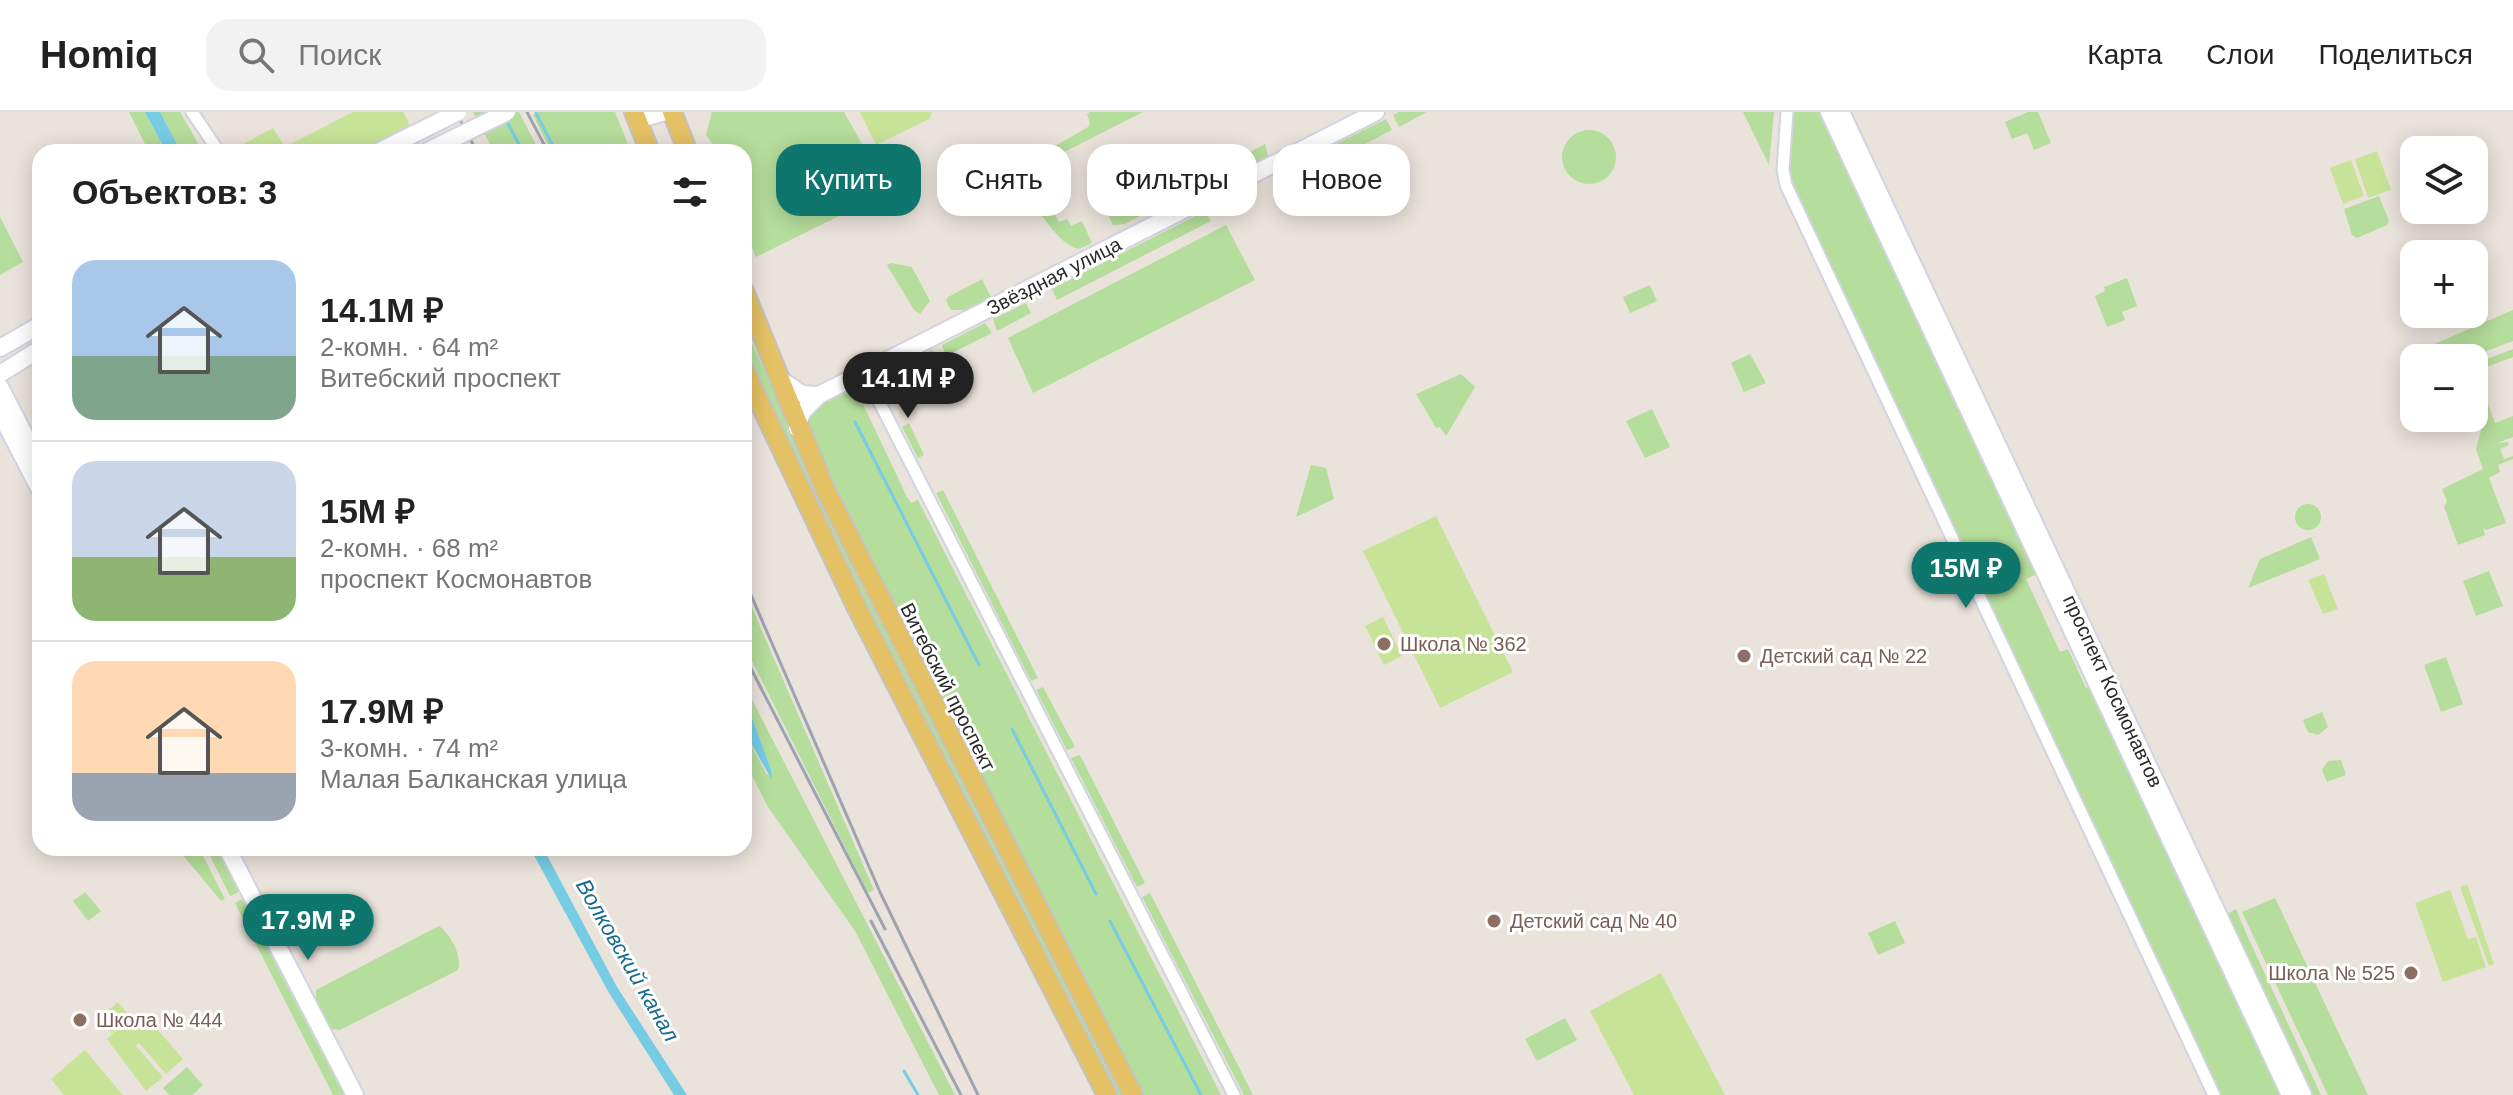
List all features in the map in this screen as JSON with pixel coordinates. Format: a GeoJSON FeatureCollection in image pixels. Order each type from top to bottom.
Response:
{"type":"FeatureCollection","features":[{"type":"Feature","properties":{"kind":"main road"},"geometry":{"type":"LineString","coordinates":[[672,112],[685,144]]}},
{"type":"Feature","properties":{"kind":"main road"},"geometry":{"type":"LineString","coordinates":[[640,115],[648,144]]}},
{"type":"Feature","properties":{"kind":"main road","name":"Витебский проспект"},"geometry":{"type":"LineString","coordinates":[[752,311],[797,428],[879,600],[1133,1095]]}},
{"type":"Feature","properties":{"kind":"main road"},"geometry":{"type":"LineString","coordinates":[[752,387],[857,608],[1107,1095]]}},
{"type":"Feature","properties":{"kind":"street"},"geometry":{"type":"LineString","coordinates":[[192,112],[214,144]]}},
{"type":"Feature","properties":{"kind":"street"},"geometry":{"type":"LineString","coordinates":[[394,144],[458,112]]}},
{"type":"Feature","properties":{"kind":"street"},"geometry":{"type":"LineString","coordinates":[[442,144],[507,112]]}},
{"type":"Feature","properties":{"kind":"street"},"geometry":{"type":"LineString","coordinates":[[640,115],[665,112]]}},
{"type":"Feature","properties":{"kind":"street","name":"Звёздная улица"},"geometry":{"type":"LineString","coordinates":[[819,395],[1376,112]]}},
{"type":"Feature","properties":{"kind":"street"},"geometry":{"type":"LineString","coordinates":[[1787,112],[1783,170],[1786,185],[2214,1095]]}},
{"type":"Feature","properties":{"kind":"street","name":"проспект Космонавтов"},"geometry":{"type":"LineString","coordinates":[[1829,112],[2290,1095]]}},
{"type":"Feature","properties":{"kind":"street","name":"проспект Космонавтов"},"geometry":{"type":"LineString","coordinates":[[1841,112],[2303,1095]]}},
{"type":"Feature","properties":{"kind":"street"},"geometry":{"type":"LineString","coordinates":[[0,348],[32,330]]}},
{"type":"Feature","properties":{"kind":"street"},"geometry":{"type":"LineString","coordinates":[[0,374],[32,354]]}},
{"type":"Feature","properties":{"kind":"street"},"geometry":{"type":"LineString","coordinates":[[864,372],[1234,1095]]}},
{"type":"Feature","properties":{"kind":"street"},"geometry":{"type":"LineString","coordinates":[[780,379],[802,394],[819,395]]}},
{"type":"Feature","properties":{"kind":"street"},"geometry":{"type":"LineString","coordinates":[[0,387],[10,432],[32,456]]}},
{"type":"Feature","properties":{"kind":"street"},"geometry":{"type":"LineString","coordinates":[[797,428],[802,412],[819,395]]}},
{"type":"Feature","properties":{"kind":"street"},"geometry":{"type":"LineString","coordinates":[[0,413],[32,475]]}},
{"type":"Feature","properties":{"kind":"street"},"geometry":{"type":"LineString","coordinates":[[231,856],[355,1095]]}},
{"type":"Feature","properties":{"kind":"green space"},"geometry":{"type":"Polygon","coordinates":[[[129,112],[145,112],[162,144],[145,144],[129,112]]]}},
{"type":"Feature","properties":{"kind":"green space"},"geometry":{"type":"Polygon","coordinates":[[[160,112],[180,112],[198,144],[177,144],[160,112]]]}},
{"type":"Feature","properties":{"kind":"green space"},"geometry":{"type":"Polygon","coordinates":[[[353,112],[403,112],[420,144],[291,144],[353,112]]]}},
{"type":"Feature","properties":{"kind":"green space"},"geometry":{"type":"Polygon","coordinates":[[[473,112],[519,112],[536,144],[490,144],[473,112]]]}},
{"type":"Feature","properties":{"kind":"green space"},"geometry":{"type":"Polygon","coordinates":[[[539,112],[615,112],[628,144],[547,144],[533,115],[539,112]]]}},
{"type":"Feature","properties":{"kind":"green space"},"geometry":{"type":"Polygon","coordinates":[[[712,112],[844,112],[862,144],[776,144],[776,216],[839,216],[756,257],[752,247],[752,144],[712,143],[706,135],[712,112]]]}},
{"type":"Feature","properties":{"kind":"green space"},"geometry":{"type":"Polygon","coordinates":[[[860,112],[932,112],[929,119],[876,144],[860,112]]]}},
{"type":"Feature","properties":{"kind":"green space"},"geometry":{"type":"Polygon","coordinates":[[[1143,112],[1071,149],[1071,144],[1058,144],[1088,127],[1087,114],[1143,112]]]}},
{"type":"Feature","properties":{"kind":"green space"},"geometry":{"type":"Polygon","coordinates":[[[1399,112],[1427,112],[1399,127],[1393,115],[1399,112]]]}},
{"type":"Feature","properties":{"kind":"green space"},"geometry":{"type":"Polygon","coordinates":[[[1743,112],[1774,112],[1769,165],[1768,163],[1743,112]]]}},
{"type":"Feature","properties":{"kind":"green space"},"geometry":{"type":"Polygon","coordinates":[[[1794,112],[1821,112],[2039,573],[2026,579],[2060,652],[2068,649],[2086,688],[2091,686],[2283,1095],[2221,1095],[1789,179],[1794,112]]]}},
{"type":"Feature","properties":{"kind":"green space"},"geometry":{"type":"Polygon","coordinates":[[[2028,112],[2038,112],[2051,143],[2034,150],[2027,133],[2012,139],[2005,122],[2028,112]]]}},
{"type":"Feature","properties":{"kind":"green space"},"geometry":{"type":"Polygon","coordinates":[[[1386,119],[1392,130],[1365,144],[1336,144],[1386,119]]]}},
{"type":"Feature","properties":{"kind":"green space"},"geometry":{"type":"Polygon","coordinates":[[[273,128],[283,144],[243,144],[273,128]]]}},
{"type":"Feature","properties":{"kind":"green space"},"geometry":{"type":"Polygon","coordinates":[[[1589,130],[1608,138],[1616,157],[1608,176],[1589,184],[1570,176],[1562,157],[1570,138],[1589,130]]]}},
{"type":"Feature","properties":{"kind":"green space"},"geometry":{"type":"Polygon","coordinates":[[[1265,144],[1268,156],[1257,162],[1257,148],[1265,144]]]}},
{"type":"Feature","properties":{"kind":"green space"},"geometry":{"type":"Polygon","coordinates":[[[2377,151],[2391,190],[2368,198],[2355,159],[2377,151]]]}},
{"type":"Feature","properties":{"kind":"green space"},"geometry":{"type":"Polygon","coordinates":[[[2351,160],[2364,196],[2343,204],[2330,168],[2351,160]]]}},
{"type":"Feature","properties":{"kind":"green space"},"geometry":{"type":"Polygon","coordinates":[[[2379,196],[2389,221],[2387,225],[2357,238],[2352,235],[2344,209],[2379,196]]]}},
{"type":"Feature","properties":{"kind":"green space"},"geometry":{"type":"Polygon","coordinates":[[[1042,216],[1056,216],[1059,222],[1067,219],[1071,226],[1082,221],[1092,243],[1079,249],[1059,236],[1042,216]]]}},
{"type":"Feature","properties":{"kind":"green space"},"geometry":{"type":"Polygon","coordinates":[[[1108,216],[1140,216],[1125,224],[1113,225],[1108,216]]]}},
{"type":"Feature","properties":{"kind":"green space"},"geometry":{"type":"Polygon","coordinates":[[[1195,216],[1208,216],[1211,221],[1057,300],[1052,289],[1195,216]]]}},
{"type":"Feature","properties":{"kind":"green space"},"geometry":{"type":"Polygon","coordinates":[[[0,217],[23,262],[0,275],[0,217]]]}},
{"type":"Feature","properties":{"kind":"green space"},"geometry":{"type":"Polygon","coordinates":[[[1226,225],[1255,280],[1033,393],[1008,338],[1226,225]]]}},
{"type":"Feature","properties":{"kind":"green space"},"geometry":{"type":"Polygon","coordinates":[[[887,265],[912,267],[930,301],[920,314],[914,310],[887,265]]]}},
{"type":"Feature","properties":{"kind":"green space"},"geometry":{"type":"Polygon","coordinates":[[[2127,278],[2137,306],[2122,312],[2125,320],[2107,327],[2095,296],[2105,291],[2104,287],[2127,278]]]}},
{"type":"Feature","properties":{"kind":"green space"},"geometry":{"type":"Polygon","coordinates":[[[982,279],[991,297],[965,310],[951,310],[946,301],[948,297],[982,279]]]}},
{"type":"Feature","properties":{"kind":"green space"},"geometry":{"type":"Polygon","coordinates":[[[1650,285],[1657,301],[1630,313],[1623,297],[1650,285]]]}},
{"type":"Feature","properties":{"kind":"green space"},"geometry":{"type":"Polygon","coordinates":[[[1026,303],[1031,313],[997,331],[993,319],[1026,303]]]}},
{"type":"Feature","properties":{"kind":"green space"},"geometry":{"type":"Polygon","coordinates":[[[2513,310],[2513,341],[2488,350],[2488,344],[2434,344],[2471,328],[2488,328],[2488,321],[2513,310]]]}},
{"type":"Feature","properties":{"kind":"green space"},"geometry":{"type":"Polygon","coordinates":[[[985,323],[992,333],[946,356],[942,345],[985,323]]]}},
{"type":"Feature","properties":{"kind":"green space"},"geometry":{"type":"Polygon","coordinates":[[[752,343],[857,576],[1123,1095],[1117,1095],[833,541],[752,362],[752,343]]]}},
{"type":"Feature","properties":{"kind":"green space"},"geometry":{"type":"Polygon","coordinates":[[[2513,349],[2513,357],[2488,366],[2488,359],[2513,349]]]}},
{"type":"Feature","properties":{"kind":"green space"},"geometry":{"type":"Polygon","coordinates":[[[932,350],[940,359],[906,376],[901,366],[932,350]]]}},
{"type":"Feature","properties":{"kind":"green space"},"geometry":{"type":"Polygon","coordinates":[[[1750,354],[1766,383],[1744,392],[1731,363],[1750,354]]]}},
{"type":"Feature","properties":{"kind":"green space"},"geometry":{"type":"Polygon","coordinates":[[[1461,374],[1475,387],[1446,436],[1440,427],[1436,428],[1416,394],[1461,374]]]}},
{"type":"Feature","properties":{"kind":"green space"},"geometry":{"type":"Polygon","coordinates":[[[859,392],[866,399],[862,402],[907,497],[911,503],[918,500],[1221,1095],[1139,1095],[811,439],[806,423],[821,405],[836,397],[859,392]]]}},
{"type":"Feature","properties":{"kind":"green space"},"geometry":{"type":"Polygon","coordinates":[[[2488,404],[2495,423],[2513,416],[2513,437],[2497,443],[2508,442],[2509,445],[2500,449],[2504,459],[2513,456],[2513,459],[2498,465],[2500,472],[2489,478],[2506,523],[2486,530],[2483,528],[2485,535],[2458,545],[2444,507],[2447,501],[2442,489],[2483,469],[2476,449],[2481,432],[2488,432],[2488,404]]]}},
{"type":"Feature","properties":{"kind":"green space"},"geometry":{"type":"Polygon","coordinates":[[[1652,409],[1670,447],[1645,458],[1626,421],[1652,409]]]}},
{"type":"Feature","properties":{"kind":"green space"},"geometry":{"type":"Polygon","coordinates":[[[909,423],[924,455],[918,458],[902,427],[909,423]]]}},
{"type":"Feature","properties":{"kind":"green space"},"geometry":{"type":"Polygon","coordinates":[[[1311,465],[1326,468],[1334,499],[1296,517],[1311,465]]]}},
{"type":"Feature","properties":{"kind":"green space"},"geometry":{"type":"Polygon","coordinates":[[[943,490],[1038,678],[1031,681],[936,493],[943,490]]]}},
{"type":"Feature","properties":{"kind":"green space"},"geometry":{"type":"Polygon","coordinates":[[[2308,504],[2317,508],[2321,517],[2317,526],[2308,530],[2299,526],[2295,517],[2299,508],[2308,504]]]}},
{"type":"Feature","properties":{"kind":"green space"},"geometry":{"type":"Polygon","coordinates":[[[1436,516],[1513,672],[1440,708],[1363,551],[1436,516]]]}},
{"type":"Feature","properties":{"kind":"green space"},"geometry":{"type":"Polygon","coordinates":[[[2311,537],[2320,559],[2248,588],[2260,559],[2311,537]]]}},
{"type":"Feature","properties":{"kind":"green space"},"geometry":{"type":"Polygon","coordinates":[[[2489,571],[2503,606],[2476,616],[2463,581],[2489,571]]]}},
{"type":"Feature","properties":{"kind":"green space"},"geometry":{"type":"Polygon","coordinates":[[[2324,574],[2338,609],[2323,614],[2308,580],[2324,574]]]}},
{"type":"Feature","properties":{"kind":"green space"},"geometry":{"type":"Polygon","coordinates":[[[752,608],[874,890],[868,893],[752,661],[752,608]]]}},
{"type":"Feature","properties":{"kind":"green space"},"geometry":{"type":"Polygon","coordinates":[[[1383,617],[1402,656],[1384,665],[1365,626],[1383,617]]]}},
{"type":"Feature","properties":{"kind":"green space"},"geometry":{"type":"Polygon","coordinates":[[[2446,657],[2463,704],[2441,712],[2424,665],[2446,657]]]}},
{"type":"Feature","properties":{"kind":"green space"},"geometry":{"type":"Polygon","coordinates":[[[1043,687],[1075,747],[1067,750],[1036,690],[1043,687]]]}},
{"type":"Feature","properties":{"kind":"green space"},"geometry":{"type":"Polygon","coordinates":[[[752,700],[955,1095],[939,1095],[855,931],[768,807],[752,776],[752,746],[767,775],[771,769],[752,718],[752,700]]]}},
{"type":"Feature","properties":{"kind":"green space"},"geometry":{"type":"Polygon","coordinates":[[[2322,712],[2328,727],[2318,735],[2308,732],[2303,720],[2322,712]]]}},
{"type":"Feature","properties":{"kind":"green space"},"geometry":{"type":"Polygon","coordinates":[[[1080,755],[1145,883],[1137,887],[1071,758],[1080,755]]]}},
{"type":"Feature","properties":{"kind":"green space"},"geometry":{"type":"Polygon","coordinates":[[[2341,760],[2346,775],[2327,782],[2322,770],[2328,761],[2341,760]]]}},
{"type":"Feature","properties":{"kind":"green space"},"geometry":{"type":"Polygon","coordinates":[[[184,856],[203,856],[225,899],[221,901],[184,856]]]}},
{"type":"Feature","properties":{"kind":"green space"},"geometry":{"type":"Polygon","coordinates":[[[210,856],[220,856],[239,892],[230,896],[210,856]]]}},
{"type":"Feature","properties":{"kind":"green space"},"geometry":{"type":"Polygon","coordinates":[[[2467,884],[2494,964],[2489,966],[2460,887],[2467,884]]]}},
{"type":"Feature","properties":{"kind":"green space"},"geometry":{"type":"Polygon","coordinates":[[[2450,890],[2468,939],[2476,937],[2486,967],[2443,982],[2415,903],[2450,890]]]}},
{"type":"Feature","properties":{"kind":"green space"},"geometry":{"type":"Polygon","coordinates":[[[85,892],[101,911],[88,921],[73,901],[85,892]]]}},
{"type":"Feature","properties":{"kind":"green space"},"geometry":{"type":"Polygon","coordinates":[[[1150,893],[1253,1095],[1244,1095],[1142,897],[1150,893]]]}},
{"type":"Feature","properties":{"kind":"green space"},"geometry":{"type":"Polygon","coordinates":[[[2275,898],[2368,1095],[2328,1095],[2242,912],[2275,898]]]}},
{"type":"Feature","properties":{"kind":"green space"},"geometry":{"type":"Polygon","coordinates":[[[242,899],[344,1095],[333,1095],[235,903],[242,899]]]}},
{"type":"Feature","properties":{"kind":"green space"},"geometry":{"type":"Polygon","coordinates":[[[2236,909],[2321,1095],[2310,1095],[2225,915],[2236,909]]]}},
{"type":"Feature","properties":{"kind":"green space"},"geometry":{"type":"Polygon","coordinates":[[[1895,921],[1905,943],[1878,955],[1868,933],[1895,921]]]}},
{"type":"Feature","properties":{"kind":"green space"},"geometry":{"type":"Polygon","coordinates":[[[439,926],[454,946],[459,959],[458,970],[340,1030],[330,1029],[316,1000],[316,990],[439,926]]]}},
{"type":"Feature","properties":{"kind":"green space"},"geometry":{"type":"Polygon","coordinates":[[[1661,973],[1725,1095],[1634,1095],[1590,1011],[1661,973]]]}},
{"type":"Feature","properties":{"kind":"green space"},"geometry":{"type":"Polygon","coordinates":[[[118,1002],[131,1018],[137,1013],[153,1031],[157,1029],[183,1059],[166,1074],[139,1043],[136,1046],[163,1077],[146,1091],[107,1039],[123,1024],[112,1033],[99,1018],[118,1002]]]}},
{"type":"Feature","properties":{"kind":"green space"},"geometry":{"type":"Polygon","coordinates":[[[1565,1018],[1577,1040],[1537,1061],[1525,1039],[1565,1018]]]}},
{"type":"Feature","properties":{"kind":"green space"},"geometry":{"type":"Polygon","coordinates":[[[85,1050],[123,1095],[64,1095],[51,1079],[85,1050]]]}},
{"type":"Feature","properties":{"kind":"green space"},"geometry":{"type":"Polygon","coordinates":[[[187,1067],[203,1085],[192,1095],[169,1095],[163,1088],[187,1067]]]}},
{"type":"Feature","properties":{"kind":"water"},"geometry":{"type":"Polygon","coordinates":[[[145,112],[160,112],[177,144],[162,144],[145,112]]]}},
{"type":"Feature","properties":{"kind":"water"},"geometry":{"type":"Polygon","coordinates":[[[752,718],[771,769],[772,780],[752,745],[752,718]]]}},
{"type":"Feature","properties":{"kind":"water"},"geometry":{"type":"Polygon","coordinates":[[[534,856],[547,856],[617,987],[687,1095],[674,1095],[609,993],[534,856]]]}},
{"type":"Feature","properties":{"kind":"waterway"},"geometry":{"type":"LineString","coordinates":[[536,113],[552,144]]}},
{"type":"Feature","properties":{"kind":"waterway"},"geometry":{"type":"LineString","coordinates":[[506,120],[519,144]]}},
{"type":"Feature","properties":{"kind":"waterway"},"geometry":{"type":"LineString","coordinates":[[855,422],[979,665]]}},
{"type":"Feature","properties":{"kind":"waterway"},"geometry":{"type":"LineString","coordinates":[[1012,729],[1096,894]]}},
{"type":"Feature","properties":{"kind":"waterway"},"geometry":{"type":"LineString","coordinates":[[1110,921],[1201,1095]]}},
{"type":"Feature","properties":{"kind":"waterway"},"geometry":{"type":"LineString","coordinates":[[904,1071],[918,1095]]}},
{"type":"Feature","properties":{"kind":"railway"},"geometry":{"type":"LineString","coordinates":[[456,112],[473,144]]}},
{"type":"Feature","properties":{"kind":"railway"},"geometry":{"type":"LineString","coordinates":[[527,112],[544,144]]}},
{"type":"Feature","properties":{"kind":"railway"},"geometry":{"type":"LineString","coordinates":[[752,597],[880,892],[978,1095]]}},
{"type":"Feature","properties":{"kind":"railway"},"geometry":{"type":"LineString","coordinates":[[752,671],[885,929]]}},
{"type":"Feature","properties":{"kind":"railway"},"geometry":{"type":"LineString","coordinates":[[871,921],[961,1095]]}},
{"type":"Feature","properties":{"kind":"place","name":"Школа № 362"},"geometry":{"type":"Point","coordinates":[1384,644]}},
{"type":"Feature","properties":{"kind":"place","name":"Детский сад № 22"},"geometry":{"type":"Point","coordinates":[1744,656]}},
{"type":"Feature","properties":{"kind":"place","name":"Детский сад № 40"},"geometry":{"type":"Point","coordinates":[1494,921]}},
{"type":"Feature","properties":{"kind":"place","name":"Школа № 525"},"geometry":{"type":"Point","coordinates":[2411,973]}},
{"type":"Feature","properties":{"kind":"place","name":"Школа № 444"},"geometry":{"type":"Point","coordinates":[80,1020]}},
{"type":"Feature","properties":{"kind":"water label","name":"Волковский канал"},"geometry":{"type":"Point","coordinates":[628,960]}}]}
